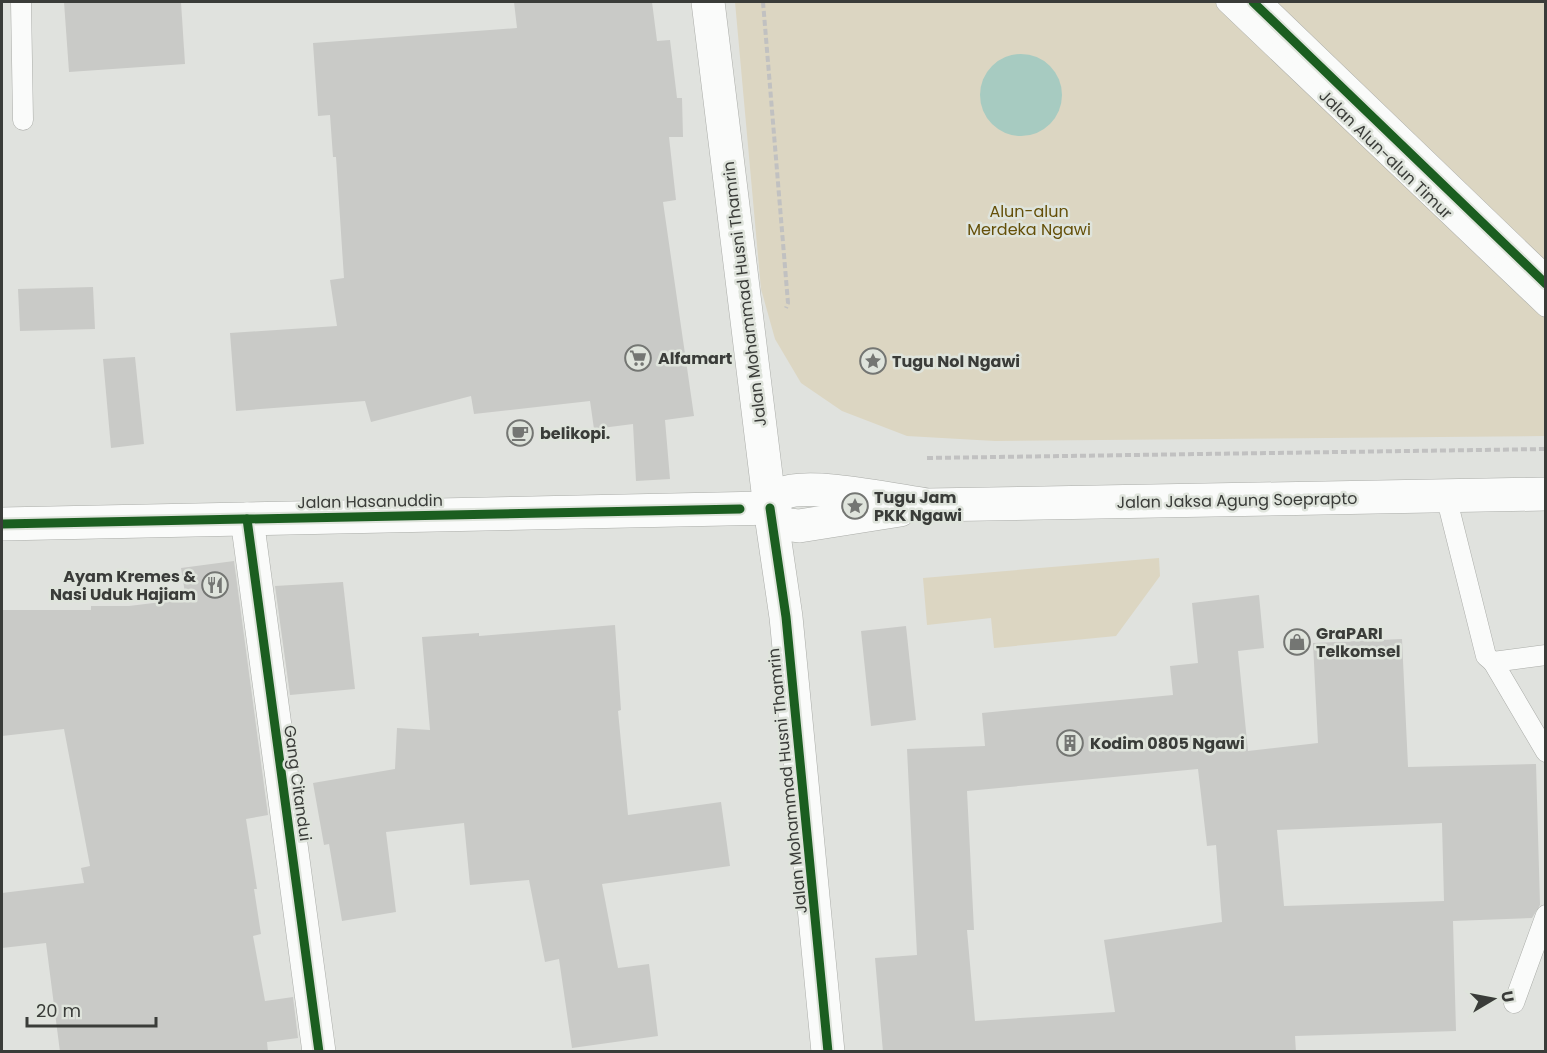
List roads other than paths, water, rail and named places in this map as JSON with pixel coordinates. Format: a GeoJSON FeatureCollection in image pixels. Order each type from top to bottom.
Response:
{"type":"FeatureCollection","features":[{"type":"Feature","properties":{"kind":"main road","name":"Jalan Mohammad Husni Thamrin"},"geometry":{"type":"LineString","coordinates":[[708,2],[755,508],[786,617],[828,1052]]}},
{"type":"Feature","properties":{"kind":"main road"},"geometry":{"type":"LineString","coordinates":[[1252,2],[1545,284]]}},
{"type":"Feature","properties":{"kind":"main road","name":"Jalan Jaksa Agung Soeprapto"},"geometry":{"type":"LineString","coordinates":[[755,508],[783,524],[799,526],[928,505],[1545,494]]}},
{"type":"Feature","properties":{"kind":"main road","name":"Jalan Hasanuddin"},"geometry":{"type":"LineString","coordinates":[[2,524],[755,508]]}},
{"type":"Feature","properties":{"kind":"main road","name":"Gang Citandui"},"geometry":{"type":"LineString","coordinates":[[247,519],[319,1052]]}},
{"type":"Feature","properties":{"kind":"lane"},"geometry":{"type":"LineString","coordinates":[[21,2],[24,120]]}},
{"type":"Feature","properties":{"kind":"lane","name":"Jalan Alun-alun Timur"},"geometry":{"type":"LineString","coordinates":[[1226,2],[1545,307]]}},
{"type":"Feature","properties":{"kind":"lane"},"geometry":{"type":"LineString","coordinates":[[1446,496],[1485,652],[1545,752]]}},
{"type":"Feature","properties":{"kind":"lane"},"geometry":{"type":"LineString","coordinates":[[1493,662],[1545,655]]}},
{"type":"Feature","properties":{"kind":"lane"},"geometry":{"type":"LineString","coordinates":[[1514,1003],[1545,915]]}},
{"type":"Feature","properties":{"kind":"place","name":"Alfamart"},"geometry":{"type":"Point","coordinates":[638,358]}},
{"type":"Feature","properties":{"kind":"place","name":"Tugu Nol Ngawi"},"geometry":{"type":"Point","coordinates":[873,361]}},
{"type":"Feature","properties":{"kind":"place","name":"belikopi."},"geometry":{"type":"Point","coordinates":[520,433]}},
{"type":"Feature","properties":{"kind":"place","name":"Tugu Jam PKK Ngawi"},"geometry":{"type":"Point","coordinates":[855,506]}},
{"type":"Feature","properties":{"kind":"place","name":"Ayam Kremes & Nasi Uduk Hajiam"},"geometry":{"type":"Point","coordinates":[215,585]}},
{"type":"Feature","properties":{"kind":"place","name":"GraPARI Telkomsel"},"geometry":{"type":"Point","coordinates":[1297,642]}},
{"type":"Feature","properties":{"kind":"place","name":"Kodim 0805 Ngawi"},"geometry":{"type":"Point","coordinates":[1070,743]}},
{"type":"Feature","properties":{"kind":"park label","name":"Alun-alun Merdeka Ngawi"},"geometry":{"type":"Point","coordinates":[1029,220]}}]}
